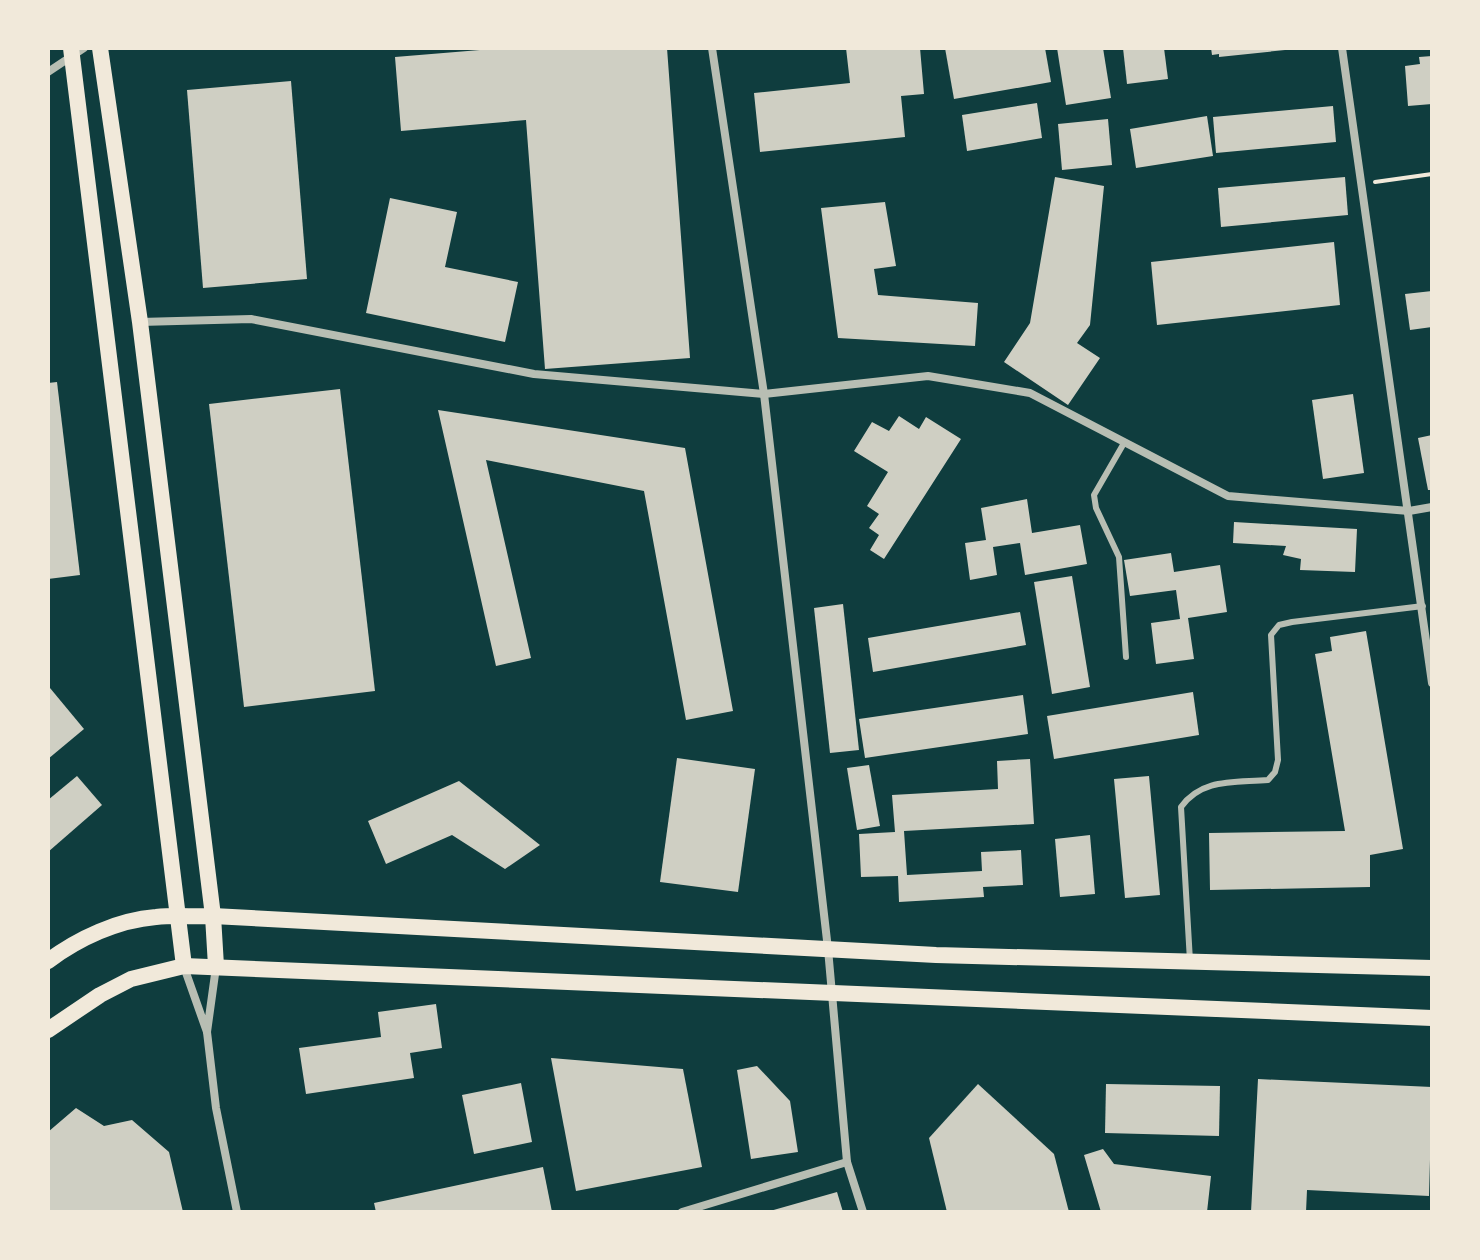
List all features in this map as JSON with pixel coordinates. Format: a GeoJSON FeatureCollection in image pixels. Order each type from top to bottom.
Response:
{"type":"FeatureCollection","features":[{"type":"Feature","properties":{"kind":"main road"},"geometry":{"type":"LineString","coordinates":[[100,48],[140,322],[213,916],[216,966]]}},
{"type":"Feature","properties":{"kind":"main road"},"geometry":{"type":"LineString","coordinates":[[76,50],[184,966]]}},
{"type":"Feature","properties":{"kind":"main road"},"geometry":{"type":"LineString","coordinates":[[48,961],[69,946],[121,923],[158,916],[213,916],[936,955],[1432,968]]}},
{"type":"Feature","properties":{"kind":"main road"},"geometry":{"type":"LineString","coordinates":[[48,1030],[100,995],[131,979],[184,966],[1432,1018]]}},
{"type":"Feature","properties":{"kind":"street"},"geometry":{"type":"LineString","coordinates":[[712,48],[764,394],[828,949],[847,1162],[863,1212]]}},
{"type":"Feature","properties":{"kind":"street"},"geometry":{"type":"LineString","coordinates":[[1342,48],[1426,612],[1432,683]]}},
{"type":"Feature","properties":{"kind":"street"},"geometry":{"type":"LineString","coordinates":[[48,72],[76,50]]}},
{"type":"Feature","properties":{"kind":"street"},"geometry":{"type":"LineString","coordinates":[[140,322],[251,319],[534,374],[764,394],[928,376],[1030,393],[1228,496],[1409,511],[1432,507]]}},
{"type":"Feature","properties":{"kind":"street"},"geometry":{"type":"LineString","coordinates":[[184,966],[207,1032],[216,1108],[237,1212]]}},
{"type":"Feature","properties":{"kind":"street"},"geometry":{"type":"LineString","coordinates":[[207,1032],[216,966]]}},
{"type":"Feature","properties":{"kind":"street"},"geometry":{"type":"LineString","coordinates":[[682,1212],[847,1162]]}},
{"type":"Feature","properties":{"kind":"lane"},"geometry":{"type":"LineString","coordinates":[[1124,443],[1094,495],[1096,508],[1119,557],[1126,657]]}},
{"type":"Feature","properties":{"kind":"lane"},"geometry":{"type":"LineString","coordinates":[[1190,961],[1181,807],[1191,794],[1205,786],[1268,780],[1275,772],[1278,760],[1271,635],[1279,625],[1292,622],[1426,612]]}},
{"type":"Feature","properties":{"kind":"path"},"geometry":{"type":"LineString","coordinates":[[1361,184],[1432,174]]}},
{"type":"Feature","properties":{"kind":"building"},"geometry":{"type":"Polygon","coordinates":[[[504,48],[667,48],[690,358],[545,369],[526,120],[401,131],[395,57],[504,48]]]}},
{"type":"Feature","properties":{"kind":"building"},"geometry":{"type":"Polygon","coordinates":[[[846,48],[920,48],[924,94],[901,96],[905,137],[760,152],[754,93],[850,83],[846,48]]]}},
{"type":"Feature","properties":{"kind":"building"},"geometry":{"type":"Polygon","coordinates":[[[945,48],[1045,48],[1051,82],[954,99],[945,48]]]}},
{"type":"Feature","properties":{"kind":"building"},"geometry":{"type":"Polygon","coordinates":[[[1057,48],[1103,48],[1111,98],[1066,105],[1057,48]]]}},
{"type":"Feature","properties":{"kind":"building"},"geometry":{"type":"Polygon","coordinates":[[[1123,48],[1164,48],[1168,79],[1127,84],[1123,48]]]}},
{"type":"Feature","properties":{"kind":"building"},"geometry":{"type":"Polygon","coordinates":[[[1211,48],[1285,50],[1219,57],[1219,54],[1212,55],[1211,48]]]}},
{"type":"Feature","properties":{"kind":"building"},"geometry":{"type":"Polygon","coordinates":[[[1432,56],[1432,104],[1408,106],[1405,66],[1420,64],[1419,57],[1432,56]]]}},
{"type":"Feature","properties":{"kind":"building"},"geometry":{"type":"Polygon","coordinates":[[[291,81],[307,279],[203,288],[187,90],[291,81]]]}},
{"type":"Feature","properties":{"kind":"building"},"geometry":{"type":"Polygon","coordinates":[[[1037,103],[1042,138],[967,151],[962,115],[1037,103]]]}},
{"type":"Feature","properties":{"kind":"building"},"geometry":{"type":"Polygon","coordinates":[[[1333,106],[1336,142],[1216,153],[1213,117],[1333,106]]]}},
{"type":"Feature","properties":{"kind":"building"},"geometry":{"type":"Polygon","coordinates":[[[1207,116],[1213,156],[1136,168],[1130,129],[1207,116]]]}},
{"type":"Feature","properties":{"kind":"building"},"geometry":{"type":"Polygon","coordinates":[[[1108,119],[1112,165],[1062,170],[1058,124],[1108,119]]]}},
{"type":"Feature","properties":{"kind":"building"},"geometry":{"type":"Polygon","coordinates":[[[1055,177],[1104,186],[1090,325],[1077,343],[1100,358],[1068,405],[1004,362],[1030,323],[1055,177]]]}},
{"type":"Feature","properties":{"kind":"building"},"geometry":{"type":"Polygon","coordinates":[[[1345,177],[1348,215],[1221,227],[1218,188],[1345,177]]]}},
{"type":"Feature","properties":{"kind":"building"},"geometry":{"type":"Polygon","coordinates":[[[390,198],[457,212],[445,267],[518,282],[505,342],[366,313],[390,198]]]}},
{"type":"Feature","properties":{"kind":"building"},"geometry":{"type":"Polygon","coordinates":[[[885,202],[896,266],[874,269],[878,295],[978,303],[975,346],[838,338],[821,208],[885,202]]]}},
{"type":"Feature","properties":{"kind":"building"},"geometry":{"type":"Polygon","coordinates":[[[1334,242],[1340,305],[1157,325],[1151,262],[1334,242]]]}},
{"type":"Feature","properties":{"kind":"building"},"geometry":{"type":"Polygon","coordinates":[[[1432,291],[1432,327],[1410,330],[1405,294],[1432,291]]]}},
{"type":"Feature","properties":{"kind":"building"},"geometry":{"type":"Polygon","coordinates":[[[57,382],[80,575],[48,579],[48,383],[57,382]]]}},
{"type":"Feature","properties":{"kind":"building"},"geometry":{"type":"Polygon","coordinates":[[[340,389],[375,691],[244,707],[209,404],[340,389]]]}},
{"type":"Feature","properties":{"kind":"building"},"geometry":{"type":"Polygon","coordinates":[[[1353,394],[1364,473],[1323,479],[1312,400],[1353,394]]]}},
{"type":"Feature","properties":{"kind":"building"},"geometry":{"type":"Polygon","coordinates":[[[438,410],[685,448],[733,711],[686,720],[644,491],[486,460],[531,658],[496,666],[438,410]]]}},
{"type":"Feature","properties":{"kind":"building"},"geometry":{"type":"Polygon","coordinates":[[[899,416],[919,429],[926,417],[961,439],[884,559],[870,550],[879,535],[869,528],[879,514],[867,506],[888,472],[854,451],[872,422],[889,431],[899,416]]]}},
{"type":"Feature","properties":{"kind":"building"},"geometry":{"type":"Polygon","coordinates":[[[1432,435],[1432,490],[1428,490],[1418,438],[1432,435]]]}},
{"type":"Feature","properties":{"kind":"building"},"geometry":{"type":"Polygon","coordinates":[[[1027,499],[1032,533],[1080,525],[1087,564],[1025,575],[1020,543],[993,547],[997,575],[970,580],[965,543],[986,540],[981,508],[1027,499]]]}},
{"type":"Feature","properties":{"kind":"building"},"geometry":{"type":"Polygon","coordinates":[[[1234,522],[1357,529],[1355,572],[1300,570],[1301,559],[1283,555],[1286,546],[1233,543],[1234,522]]]}},
{"type":"Feature","properties":{"kind":"building"},"geometry":{"type":"Polygon","coordinates":[[[1171,553],[1174,572],[1220,565],[1227,612],[1188,618],[1194,659],[1156,664],[1151,623],[1180,619],[1176,590],[1130,596],[1124,560],[1171,553]]]}},
{"type":"Feature","properties":{"kind":"building"},"geometry":{"type":"Polygon","coordinates":[[[1072,576],[1090,687],[1052,694],[1034,582],[1072,576]]]}},
{"type":"Feature","properties":{"kind":"building"},"geometry":{"type":"Polygon","coordinates":[[[843,604],[859,750],[830,753],[814,608],[843,604]]]}},
{"type":"Feature","properties":{"kind":"building"},"geometry":{"type":"Polygon","coordinates":[[[1020,612],[1026,645],[873,672],[868,638],[1020,612]]]}},
{"type":"Feature","properties":{"kind":"building"},"geometry":{"type":"Polygon","coordinates":[[[1366,631],[1403,849],[1370,855],[1370,887],[1210,890],[1209,833],[1345,831],[1315,654],[1332,651],[1330,637],[1366,631]]]}},
{"type":"Feature","properties":{"kind":"building"},"geometry":{"type":"Polygon","coordinates":[[[50,688],[84,729],[48,759],[48,690],[50,688]]]}},
{"type":"Feature","properties":{"kind":"building"},"geometry":{"type":"Polygon","coordinates":[[[1193,692],[1199,735],[1054,759],[1047,716],[1193,692]]]}},
{"type":"Feature","properties":{"kind":"building"},"geometry":{"type":"Polygon","coordinates":[[[1023,695],[1028,734],[865,758],[859,719],[1023,695]]]}},
{"type":"Feature","properties":{"kind":"building"},"geometry":{"type":"Polygon","coordinates":[[[677,758],[755,769],[738,892],[660,882],[677,758]]]}},
{"type":"Feature","properties":{"kind":"building"},"geometry":{"type":"Polygon","coordinates":[[[1030,759],[1034,824],[904,831],[907,875],[982,871],[981,852],[1021,850],[1023,885],[983,887],[984,897],[899,902],[898,876],[861,877],[859,834],[895,832],[892,795],[998,789],[997,761],[1030,759]]]}},
{"type":"Feature","properties":{"kind":"building"},"geometry":{"type":"Polygon","coordinates":[[[869,765],[880,826],[857,830],[847,768],[869,765]]]}},
{"type":"Feature","properties":{"kind":"building"},"geometry":{"type":"Polygon","coordinates":[[[77,776],[102,805],[48,852],[48,800],[77,776]]]}},
{"type":"Feature","properties":{"kind":"building"},"geometry":{"type":"Polygon","coordinates":[[[1149,776],[1160,895],[1125,898],[1114,779],[1149,776]]]}},
{"type":"Feature","properties":{"kind":"building"},"geometry":{"type":"Polygon","coordinates":[[[459,781],[540,845],[505,869],[452,835],[386,864],[368,821],[459,781]]]}},
{"type":"Feature","properties":{"kind":"building"},"geometry":{"type":"Polygon","coordinates":[[[1090,835],[1095,894],[1060,897],[1055,839],[1090,835]]]}},
{"type":"Feature","properties":{"kind":"building"},"geometry":{"type":"Polygon","coordinates":[[[436,1004],[442,1048],[410,1053],[414,1078],[306,1094],[299,1048],[381,1037],[378,1012],[436,1004]]]}},
{"type":"Feature","properties":{"kind":"building"},"geometry":{"type":"Polygon","coordinates":[[[551,1058],[683,1069],[702,1167],[576,1191],[551,1058]]]}},
{"type":"Feature","properties":{"kind":"building"},"geometry":{"type":"Polygon","coordinates":[[[757,1066],[790,1101],[798,1152],[751,1159],[737,1070],[757,1066]]]}},
{"type":"Feature","properties":{"kind":"building"},"geometry":{"type":"Polygon","coordinates":[[[1258,1079],[1432,1087],[1429,1196],[1307,1190],[1306,1212],[1251,1212],[1258,1079]]]}},
{"type":"Feature","properties":{"kind":"building"},"geometry":{"type":"Polygon","coordinates":[[[521,1083],[532,1142],[474,1154],[462,1095],[521,1083]]]}},
{"type":"Feature","properties":{"kind":"building"},"geometry":{"type":"Polygon","coordinates":[[[978,1084],[1054,1154],[1069,1212],[947,1212],[929,1138],[978,1084]]]}},
{"type":"Feature","properties":{"kind":"building"},"geometry":{"type":"Polygon","coordinates":[[[1106,1084],[1220,1086],[1219,1136],[1105,1133],[1106,1084]]]}},
{"type":"Feature","properties":{"kind":"building"},"geometry":{"type":"Polygon","coordinates":[[[76,1108],[104,1126],[132,1120],[169,1152],[183,1212],[48,1212],[48,1132],[76,1108]]]}},
{"type":"Feature","properties":{"kind":"building"},"geometry":{"type":"Polygon","coordinates":[[[1103,1149],[1114,1164],[1211,1176],[1207,1212],[1101,1212],[1084,1155],[1103,1149]]]}},
{"type":"Feature","properties":{"kind":"building"},"geometry":{"type":"Polygon","coordinates":[[[543,1167],[552,1212],[376,1212],[374,1203],[543,1167]]]}},
{"type":"Feature","properties":{"kind":"building"},"geometry":{"type":"Polygon","coordinates":[[[837,1192],[843,1212],[770,1212],[770,1211],[837,1192]]]}}]}
